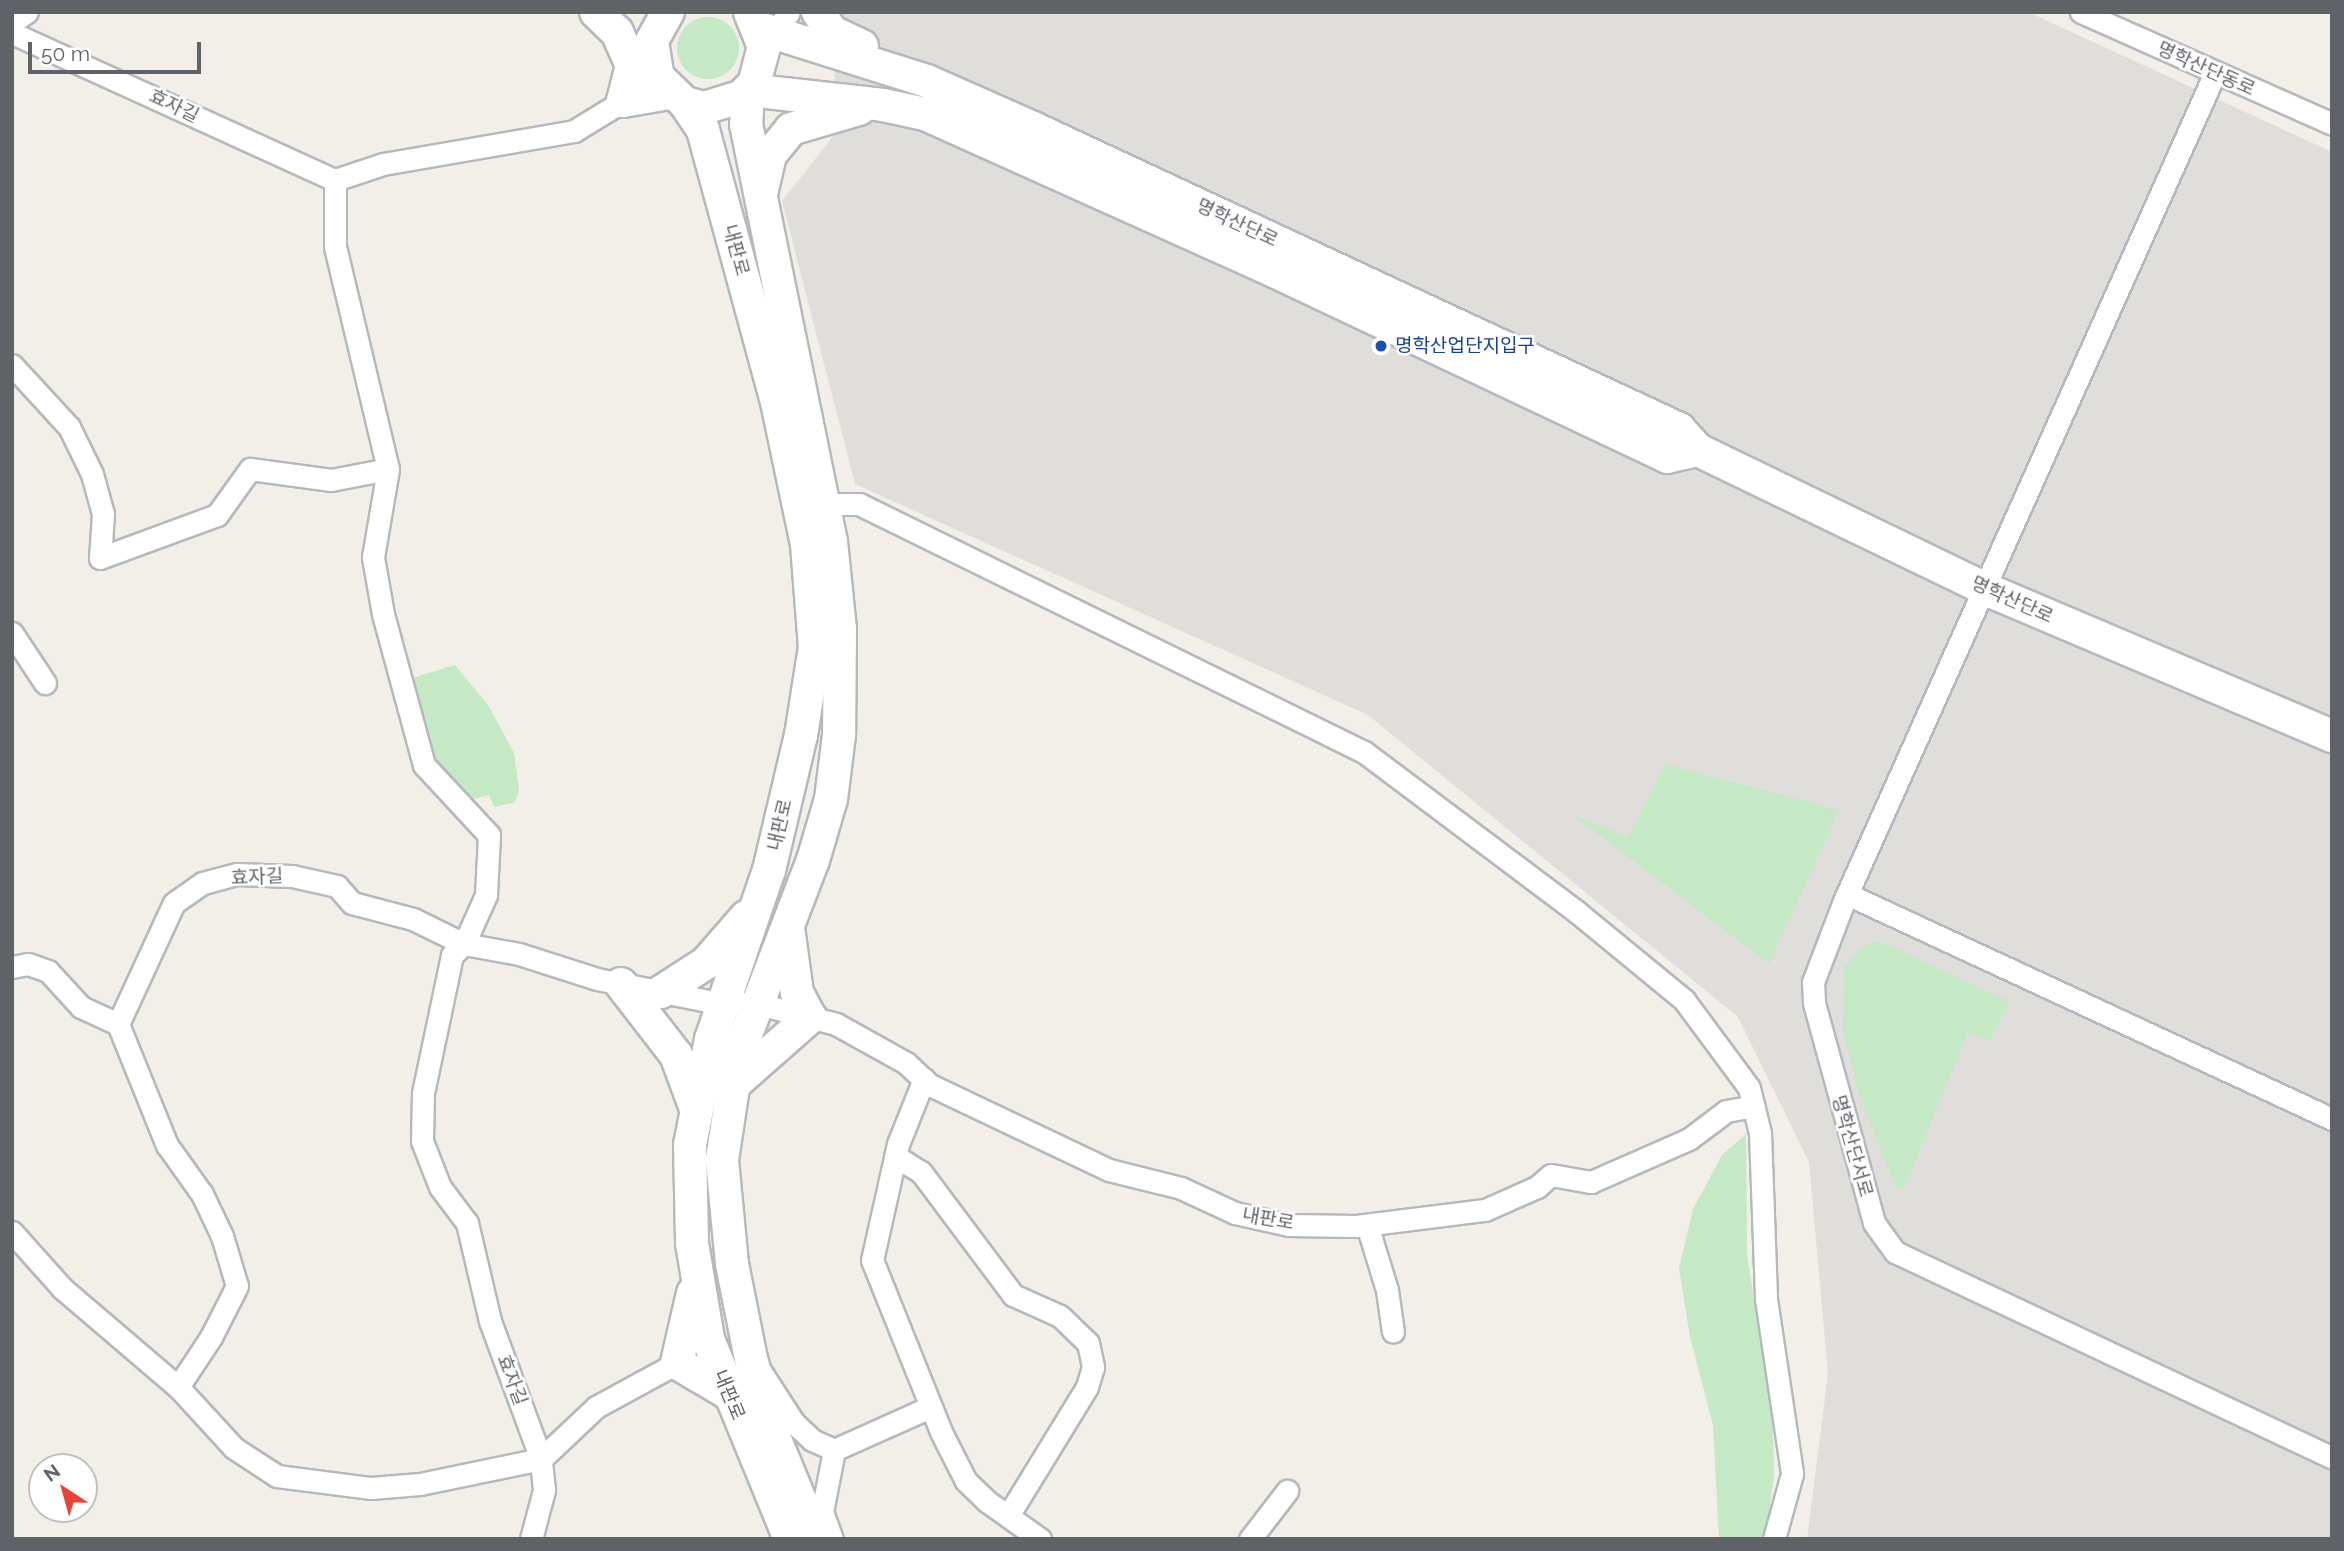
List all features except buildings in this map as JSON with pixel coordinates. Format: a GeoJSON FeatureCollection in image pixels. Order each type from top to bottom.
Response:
{"type":"FeatureCollection","features":[{"type":"Feature","properties":{"kind":"street"},"geometry":{"type":"LineString","coordinates":[[12,22],[27,12]]}},
{"type":"Feature","properties":{"kind":"street"},"geometry":{"type":"LineString","coordinates":[[596,12],[617,32],[632,65],[623,101]]}},
{"type":"Feature","properties":{"kind":"street"},"geometry":{"type":"LineString","coordinates":[[623,12],[652,41],[668,12]]}},
{"type":"Feature","properties":{"kind":"street"},"geometry":{"type":"LineString","coordinates":[[818,12],[832,32],[922,79]]}},
{"type":"Feature","properties":{"kind":"street","name":"명학산단동로"},"geometry":{"type":"LineString","coordinates":[[2081,12],[2332,124]]}},
{"type":"Feature","properties":{"kind":"street"},"geometry":{"type":"LineString","coordinates":[[335,180],[383,164],[574,131],[623,101],[677,98],[723,106],[748,90],[763,66],[768,26]]}},
{"type":"Feature","properties":{"kind":"street","name":"명학산단로"},"geometry":{"type":"LineString","coordinates":[[768,26],[922,79],[1679,429],[1698,450],[1983,588],[2332,736]]}},
{"type":"Feature","properties":{"kind":"street","name":"효자길"},"geometry":{"type":"LineString","coordinates":[[12,33],[335,180],[335,246],[387,469],[373,557],[383,614],[424,765],[489,835],[486,895],[464,944],[452,955],[424,1093],[422,1141],[440,1187],[467,1223],[491,1321],[541,1460],[544,1490],[531,1539]]}},
{"type":"Feature","properties":{"kind":"street","name":"내판로"},"geometry":{"type":"LineString","coordinates":[[652,41],[658,77],[677,98],[707,143],[777,402],[807,544],[815,647],[801,735],[758,902],[723,1004],[695,1106],[689,1190],[695,1264],[708,1339],[726,1392],[790,1539]]}},
{"type":"Feature","properties":{"kind":"street","name":"명학산단서로"},"geometry":{"type":"LineString","coordinates":[[2215,73],[1847,894],[1813,982],[1814,1003],[1874,1223],[1895,1252],[2332,1458]]}},
{"type":"Feature","properties":{"kind":"street","name":"내판로"},"geometry":{"type":"LineString","coordinates":[[748,90],[746,124],[824,504],[840,629],[839,735],[831,799],[788,925],[755,1003],[733,1085],[722,1160],[725,1209],[751,1359],[774,1437],[816,1539]]}},
{"type":"Feature","properties":{"kind":"street","name":"명학산단로"},"geometry":{"type":"LineString","coordinates":[[748,90],[883,105],[925,114],[1275,271],[1667,457],[1698,450]]}},
{"type":"Feature","properties":{"kind":"street"},"geometry":{"type":"LineString","coordinates":[[760,198],[770,155],[791,128],[823,116],[883,105]]}},
{"type":"Feature","properties":{"kind":"street"},"geometry":{"type":"LineString","coordinates":[[12,365],[69,427],[92,474],[103,514],[100,558],[217,516],[250,469],[331,480],[387,469]]}},
{"type":"Feature","properties":{"kind":"street"},"geometry":{"type":"LineString","coordinates":[[824,504],[859,504],[1364,752],[1577,912],[1684,1000],[1749,1087],[1760,1133],[1766,1299],[1792,1474],[1774,1539]]}},
{"type":"Feature","properties":{"kind":"street"},"geometry":{"type":"LineString","coordinates":[[12,633],[45,683]]}},
{"type":"Feature","properties":{"kind":"street","name":"효자길"},"geometry":{"type":"LineString","coordinates":[[118,1024],[174,903],[203,883],[237,874],[292,876],[337,886],[352,903],[414,919],[464,944]]}},
{"type":"Feature","properties":{"kind":"street"},"geometry":{"type":"LineString","coordinates":[[1847,894],[2332,1119]]}},
{"type":"Feature","properties":{"kind":"street"},"geometry":{"type":"LineString","coordinates":[[661,992],[706,963],[758,902]]}},
{"type":"Feature","properties":{"kind":"street"},"geometry":{"type":"LineString","coordinates":[[733,1085],[810,1017],[797,993],[788,925]]}},
{"type":"Feature","properties":{"kind":"street"},"geometry":{"type":"LineString","coordinates":[[464,944],[519,954],[621,984],[723,1004],[755,1003]]}},
{"type":"Feature","properties":{"kind":"street"},"geometry":{"type":"LineString","coordinates":[[12,967],[27,964],[48,971],[81,1007],[118,1024],[167,1145],[202,1194],[222,1236],[237,1286],[211,1337],[178,1387]]}},
{"type":"Feature","properties":{"kind":"street"},"geometry":{"type":"LineString","coordinates":[[621,984],[676,1055],[695,1106]]}},
{"type":"Feature","properties":{"kind":"street","name":"내판로"},"geometry":{"type":"LineString","coordinates":[[755,1003],[836,1024],[905,1063],[923,1079],[1109,1170],[1181,1188],[1235,1213],[1289,1225],[1367,1225],[1485,1210],[1537,1188],[1551,1175],[1591,1182],[1689,1139],[1726,1111],[1754,1106]]}},
{"type":"Feature","properties":{"kind":"street"},"geometry":{"type":"LineString","coordinates":[[923,1079],[895,1156],[872,1259],[930,1407],[966,1480],[1040,1539]]}},
{"type":"Feature","properties":{"kind":"street"},"geometry":{"type":"LineString","coordinates":[[895,1156],[921,1172],[1013,1294],[1060,1316],[1088,1343],[1093,1367],[1087,1387],[1008,1516]]}},
{"type":"Feature","properties":{"kind":"street"},"geometry":{"type":"LineString","coordinates":[[1367,1225],[1387,1290],[1393,1332]]}},
{"type":"Feature","properties":{"kind":"street"},"geometry":{"type":"LineString","coordinates":[[12,1232],[62,1288],[178,1387],[233,1448],[277,1476],[371,1488],[420,1484],[541,1460],[596,1408],[677,1363],[691,1311],[695,1264]]}},
{"type":"Feature","properties":{"kind":"street"},"geometry":{"type":"LineString","coordinates":[[751,1359],[794,1423],[812,1440],[834,1450],[930,1407]]}},
{"type":"Feature","properties":{"kind":"street"},"geometry":{"type":"LineString","coordinates":[[677,1363],[726,1392]]}},
{"type":"Feature","properties":{"kind":"street"},"geometry":{"type":"LineString","coordinates":[[832,1539],[822,1512],[834,1450]]}},
{"type":"Feature","properties":{"kind":"street"},"geometry":{"type":"LineString","coordinates":[[1250,1539],[1287,1491]]}},
{"type":"Feature","properties":{"kind":"shaded area"},"geometry":{"type":"Polygon","coordinates":[[[834,12],[2028,12],[2332,152],[2332,1539],[1807,1539],[1828,1374],[1809,1162],[1738,1017],[1368,715],[855,484],[782,201],[835,134],[834,12]]]}},
{"type":"Feature","properties":{"kind":"green space"},"geometry":{"type":"Polygon","coordinates":[[[708,17],[730,26],[739,48],[730,70],[708,79],[686,70],[677,48],[686,26],[708,17]]]}},
{"type":"Feature","properties":{"kind":"green space"},"geometry":{"type":"Polygon","coordinates":[[[455,665],[488,705],[514,753],[519,790],[515,802],[494,807],[489,795],[469,800],[431,757],[414,705],[412,678],[455,665]]]}},
{"type":"Feature","properties":{"kind":"green space"},"geometry":{"type":"Polygon","coordinates":[[[1665,764],[1839,810],[1769,964],[1573,815],[1628,837],[1665,764]]]}},
{"type":"Feature","properties":{"kind":"green space"},"geometry":{"type":"Polygon","coordinates":[[[1879,941],[2009,1001],[1990,1041],[1968,1032],[1905,1186],[1896,1189],[1858,1092],[1843,1030],[1844,968],[1861,947],[1879,941]]]}},
{"type":"Feature","properties":{"kind":"green space"},"geometry":{"type":"Polygon","coordinates":[[[1746,1134],[1747,1255],[1773,1419],[1774,1477],[1765,1539],[1719,1539],[1713,1425],[1690,1337],[1679,1268],[1693,1209],[1722,1155],[1746,1134]]]}},
{"type":"Feature","properties":{"kind":"place","name":"명학산업단지입구"},"geometry":{"type":"Point","coordinates":[1381,346]}}]}
